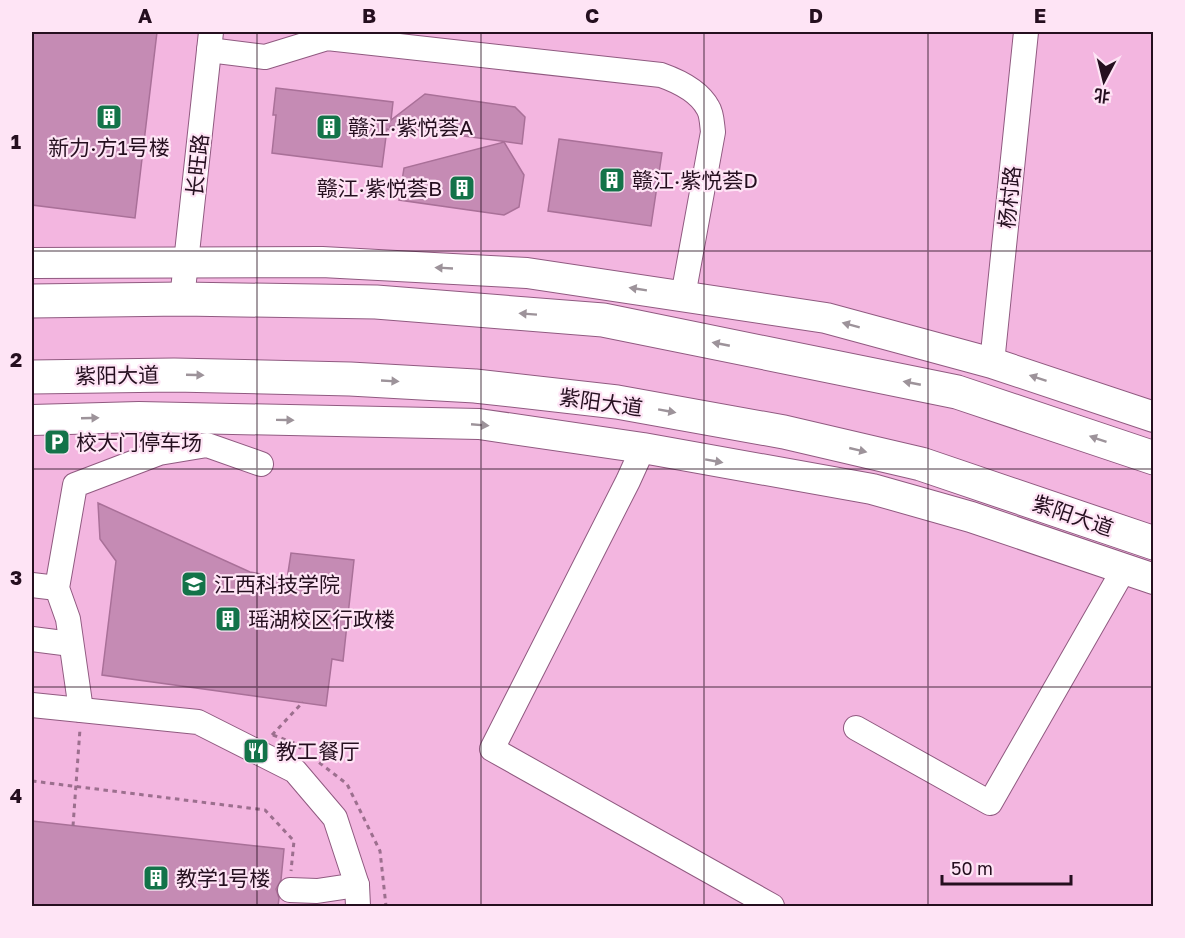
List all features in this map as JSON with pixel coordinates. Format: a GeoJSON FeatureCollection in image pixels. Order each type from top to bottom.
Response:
{"type":"FeatureCollection","features":[{"type":"Feature","properties":{"kind":"highway"},"geometry":{"type":"LineString","coordinates":[[32,301],[182,299],[376,303],[603,320],[957,392],[1154,458]]}},
{"type":"Feature","properties":{"kind":"highway","name":"紫阳大道"},"geometry":{"type":"LineString","coordinates":[[32,377],[174,375],[350,379],[475,386],[617,402],[784,432],[921,464],[1154,543]]}},
{"type":"Feature","properties":{"kind":"main road"},"geometry":{"type":"LineString","coordinates":[[32,262],[322,262],[527,273],[826,318],[992,363],[1154,417]]}},
{"type":"Feature","properties":{"kind":"main road"},"geometry":{"type":"LineString","coordinates":[[32,420],[139,417],[479,424],[643,448],[872,489],[971,517],[1154,579]]}},
{"type":"Feature","properties":{"kind":"street","name":"杨村路"},"geometry":{"type":"LineString","coordinates":[[992,363],[1026,32]]}},
{"type":"Feature","properties":{"kind":"street"},"geometry":{"type":"LineString","coordinates":[[210,41],[265,57],[327,38],[661,75],[676,80],[695,93],[708,108],[713,132],[683,296]]}},
{"type":"Feature","properties":{"kind":"street","name":"长旺路"},"geometry":{"type":"LineString","coordinates":[[182,299],[210,41]]}},
{"type":"Feature","properties":{"kind":"street"},"geometry":{"type":"LineString","coordinates":[[81,710],[68,619],[57,588],[75,485],[159,453],[207,445],[261,464]]}},
{"type":"Feature","properties":{"kind":"street"},"geometry":{"type":"LineString","coordinates":[[643,448],[623,492],[492,749],[772,906]]}},
{"type":"Feature","properties":{"kind":"street"},"geometry":{"type":"LineString","coordinates":[[856,728],[990,804],[1124,569]]}},
{"type":"Feature","properties":{"kind":"street"},"geometry":{"type":"LineString","coordinates":[[32,585],[57,588]]}},
{"type":"Feature","properties":{"kind":"street"},"geometry":{"type":"LineString","coordinates":[[32,639],[71,644]]}},
{"type":"Feature","properties":{"kind":"street"},"geometry":{"type":"LineString","coordinates":[[32,705],[198,722],[294,771],[335,818],[357,896],[317,891],[290,891]]}},
{"type":"Feature","properties":{"kind":"path"},"geometry":{"type":"LineString","coordinates":[[256,751],[303,702]]}},
{"type":"Feature","properties":{"kind":"path"},"geometry":{"type":"LineString","coordinates":[[73,826],[81,710]]}},
{"type":"Feature","properties":{"kind":"path"},"geometry":{"type":"LineString","coordinates":[[32,781],[265,810],[294,841],[290,891]]}},
{"type":"Feature","properties":{"kind":"building"},"geometry":{"type":"Polygon","coordinates":[[[32,32],[157,32],[135,218],[32,205],[32,32]]]}},
{"type":"Feature","properties":{"kind":"building"},"geometry":{"type":"Polygon","coordinates":[[[276,88],[393,102],[391,120],[425,94],[515,107],[525,117],[522,144],[390,126],[390,130],[387,129],[382,167],[272,153],[276,88]]]}},
{"type":"Feature","properties":{"kind":"building","name":"赣江·紫悦荟D"},"geometry":{"type":"Polygon","coordinates":[[[559,139],[662,153],[651,226],[548,211],[559,139]]]}},
{"type":"Feature","properties":{"kind":"building","name":"赣江·紫悦荟B"},"geometry":{"type":"Polygon","coordinates":[[[504,142],[524,175],[519,207],[504,215],[399,200],[404,168],[504,142]]]}},
{"type":"Feature","properties":{"kind":"building","name":"瑶湖校区行政楼"},"geometry":{"type":"Polygon","coordinates":[[[98,503],[250,572],[287,579],[291,553],[354,560],[343,661],[332,659],[326,706],[102,675],[116,561],[100,539],[98,503]]]}},
{"type":"Feature","properties":{"kind":"building","name":"教学1号楼"},"geometry":{"type":"Polygon","coordinates":[[[32,821],[284,849],[281,880],[276,889],[279,898],[278,906],[32,906],[32,821]]]}},
{"type":"Feature","properties":{"kind":"place","name":"新力·方1号楼"},"geometry":{"type":"Point","coordinates":[109,117]}},
{"type":"Feature","properties":{"kind":"place","name":"赣江·紫悦荟A"},"geometry":{"type":"Point","coordinates":[329,127]}},
{"type":"Feature","properties":{"kind":"place","name":"赣江·紫悦荟D"},"geometry":{"type":"Point","coordinates":[612,180]}},
{"type":"Feature","properties":{"kind":"place","name":"赣江·紫悦荟B"},"geometry":{"type":"Point","coordinates":[462,188]}},
{"type":"Feature","properties":{"kind":"place","name":"校大门停车场"},"geometry":{"type":"Point","coordinates":[57,442]}},
{"type":"Feature","properties":{"kind":"place","name":"江西科技学院"},"geometry":{"type":"Point","coordinates":[194,584]}},
{"type":"Feature","properties":{"kind":"place","name":"瑶湖校区行政楼"},"geometry":{"type":"Point","coordinates":[228,619]}},
{"type":"Feature","properties":{"kind":"place","name":"教工餐厅"},"geometry":{"type":"Point","coordinates":[256,751]}},
{"type":"Feature","properties":{"kind":"place","name":"教学1号楼"},"geometry":{"type":"Point","coordinates":[156,878]}}]}
